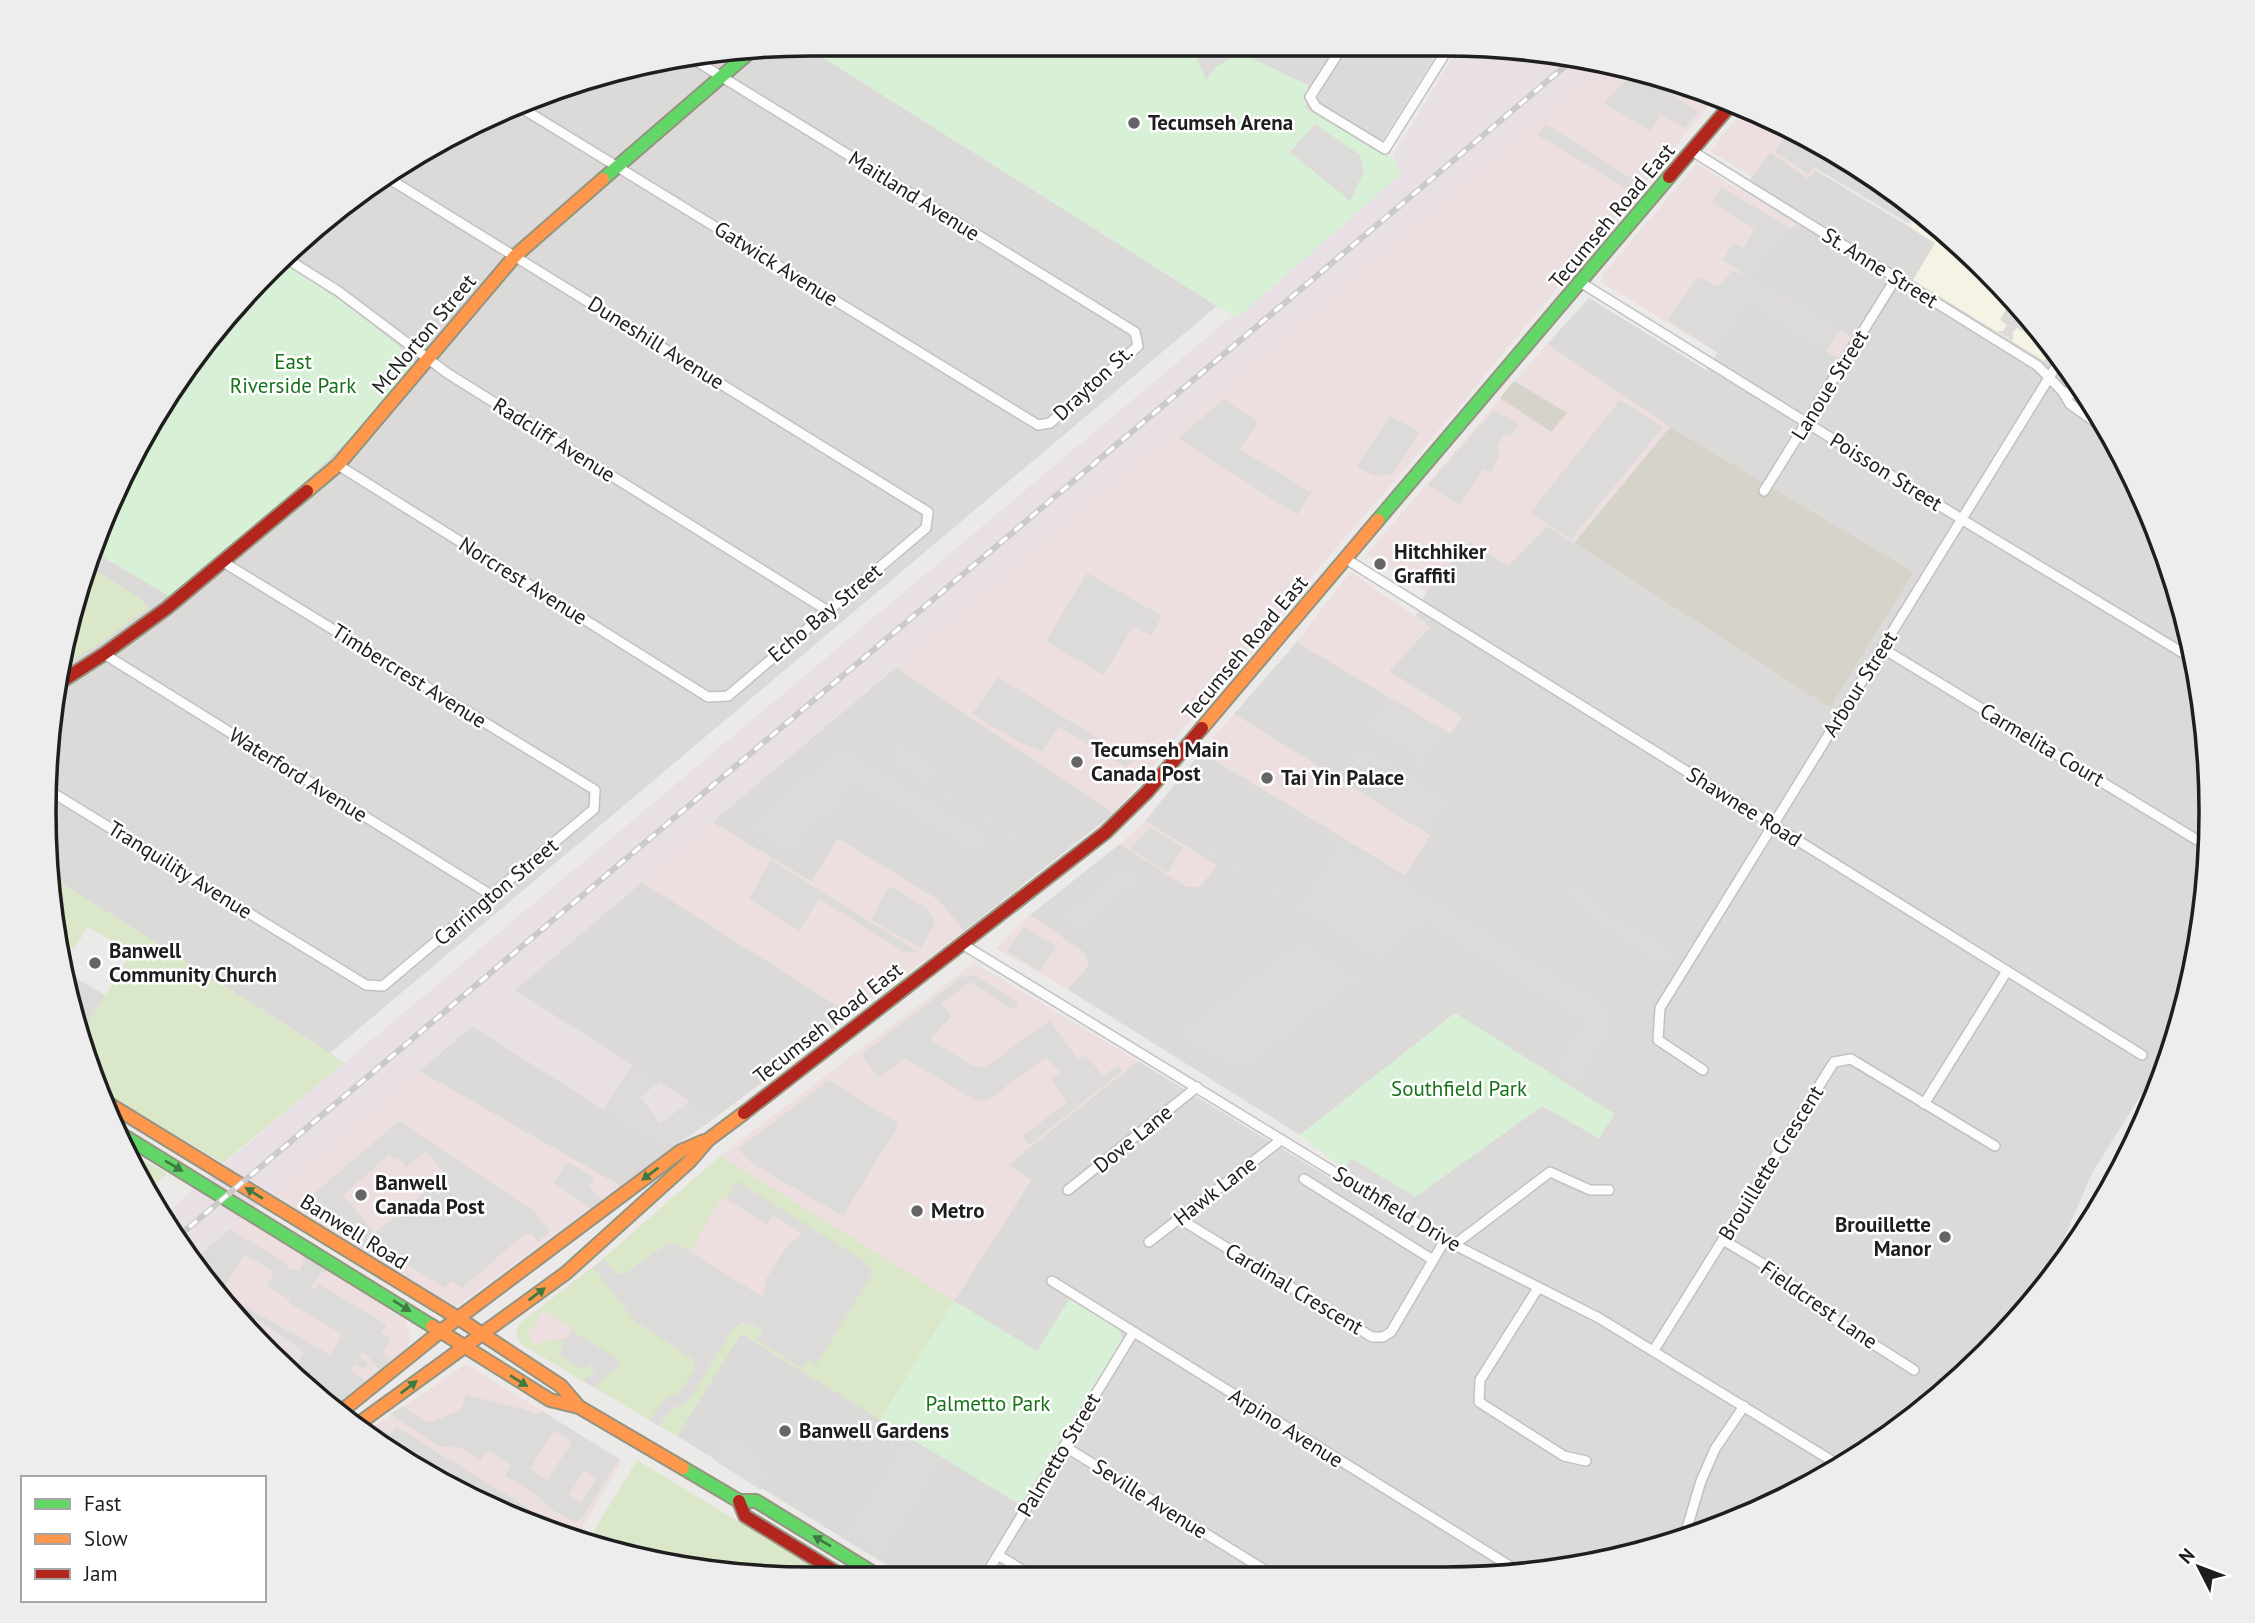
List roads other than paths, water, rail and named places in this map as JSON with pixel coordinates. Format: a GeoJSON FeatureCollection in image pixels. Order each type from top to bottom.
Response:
{"type":"FeatureCollection","features":[{"type":"Feature","properties":{"kind":"main road","name":"McNorton Street"},"geometry":{"type":"LineString","coordinates":[[69,677],[167,608],[338,466],[515,256],[741,60]]}},
{"type":"Feature","properties":{"kind":"main road","name":"Tecumseh Road East"},"geometry":{"type":"LineString","coordinates":[[364,1420],[566,1272],[690,1161],[708,1140],[1105,833],[1147,792],[1725,111]]}},
{"type":"Feature","properties":{"kind":"main road","name":"Banwell Road"},"geometry":{"type":"LineString","coordinates":[[118,1109],[458,1318],[561,1386],[579,1407]]}},
{"type":"Feature","properties":{"kind":"main road","name":"Tecumseh Road East"},"geometry":{"type":"LineString","coordinates":[[347,1407],[441,1331],[681,1151],[708,1140]]}},
{"type":"Feature","properties":{"kind":"main road","name":"Banwell Road"},"geometry":{"type":"LineString","coordinates":[[132,1141],[550,1400],[579,1407],[738,1501],[756,1501],[864,1567]]}},
{"type":"Feature","properties":{"kind":"main road","name":"Banwell Road"},"geometry":{"type":"LineString","coordinates":[[738,1501],[745,1516],[828,1567]]}},
{"type":"Feature","properties":{"kind":"street"},"geometry":{"type":"LineString","coordinates":[[1336,56],[1310,97],[1316,107],[1385,149],[1443,56]]}},
{"type":"Feature","properties":{"kind":"street","name":"Maitland Avenue"},"geometry":{"type":"LineString","coordinates":[[701,64],[1135,331]]}},
{"type":"Feature","properties":{"kind":"street","name":"Gatwick Avenue"},"geometry":{"type":"LineString","coordinates":[[527,112],[1038,425]]}},
{"type":"Feature","properties":{"kind":"street","name":"St. Anne Street"},"geometry":{"type":"LineString","coordinates":[[1692,151],[2038,366],[2063,392],[2070,404],[2087,416]]}},
{"type":"Feature","properties":{"kind":"street","name":"Duneshill Avenue"},"geometry":{"type":"LineString","coordinates":[[394,182],[928,512]]}},
{"type":"Feature","properties":{"kind":"street","name":"Radcliff Avenue"},"geometry":{"type":"LineString","coordinates":[[292,262],[338,291],[458,381],[828,611]]}},
{"type":"Feature","properties":{"kind":"street","name":"Lanoue Street"},"geometry":{"type":"LineString","coordinates":[[1764,491],[1896,278]]}},
{"type":"Feature","properties":{"kind":"street","name":"Poisson Street"},"geometry":{"type":"LineString","coordinates":[[1580,282],[1961,519],[2181,652]]}},
{"type":"Feature","properties":{"kind":"street","name":"Drayton St."},"geometry":{"type":"LineString","coordinates":[[1038,425],[1050,423],[1138,346],[1135,331]]}},
{"type":"Feature","properties":{"kind":"street","name":"Arbour Street"},"geometry":{"type":"LineString","coordinates":[[1703,1070],[1658,1041],[1660,1008],[2055,368]]}},
{"type":"Feature","properties":{"kind":"street","name":"St. Anne Street"},"geometry":{"type":"LineString","coordinates":[[2063,392],[2073,393]]}},
{"type":"Feature","properties":{"kind":"street","name":"Norcrest Avenue"},"geometry":{"type":"LineString","coordinates":[[338,466],[708,697]]}},
{"type":"Feature","properties":{"kind":"street","name":"Echo Bay Street"},"geometry":{"type":"LineString","coordinates":[[708,697],[728,696],[926,528],[928,512]]}},
{"type":"Feature","properties":{"kind":"street","name":"Shawnee Road"},"geometry":{"type":"LineString","coordinates":[[1346,559],[2142,1055]]}},
{"type":"Feature","properties":{"kind":"street","name":"Timbercrest Avenue"},"geometry":{"type":"LineString","coordinates":[[223,562],[595,790]]}},
{"type":"Feature","properties":{"kind":"street","name":"Carmelita Court"},"geometry":{"type":"LineString","coordinates":[[1882,648],[2198,840]]}},
{"type":"Feature","properties":{"kind":"street","name":"Waterford Avenue"},"geometry":{"type":"LineString","coordinates":[[104,654],[491,895]]}},
{"type":"Feature","properties":{"kind":"street","name":"Carrington Street"},"geometry":{"type":"LineString","coordinates":[[383,986],[594,809],[595,790]]}},
{"type":"Feature","properties":{"kind":"street","name":"Tranquility Avenue"},"geometry":{"type":"LineString","coordinates":[[57,794],[366,985],[383,986]]}},
{"type":"Feature","properties":{"kind":"street","name":"Southfield Drive"},"geometry":{"type":"LineString","coordinates":[[962,944],[1450,1242],[1599,1318],[1831,1460]]}},
{"type":"Feature","properties":{"kind":"street"},"geometry":{"type":"LineString","coordinates":[[1924,1104],[2007,971]]}},
{"type":"Feature","properties":{"kind":"street","name":"Brouillette Crescent"},"geometry":{"type":"LineString","coordinates":[[1654,1350],[1834,1062],[1851,1059],[1995,1146]]}},
{"type":"Feature","properties":{"kind":"street","name":"Dove Lane"},"geometry":{"type":"LineString","coordinates":[[1068,1190],[1197,1087]]}},
{"type":"Feature","properties":{"kind":"street","name":"Hawk Lane"},"geometry":{"type":"LineString","coordinates":[[1149,1242],[1282,1140]]}},
{"type":"Feature","properties":{"kind":"street"},"geometry":{"type":"LineString","coordinates":[[1450,1242],[1550,1172],[1590,1190],[1609,1190]]}},
{"type":"Feature","properties":{"kind":"street"},"geometry":{"type":"LineString","coordinates":[[1304,1179],[1433,1260]]}},
{"type":"Feature","properties":{"kind":"street","name":"Cardinal Crescent"},"geometry":{"type":"LineString","coordinates":[[1180,1219],[1372,1337],[1382,1337],[1391,1332],[1433,1260],[1450,1242]]}},
{"type":"Feature","properties":{"kind":"street","name":"Fieldcrest Lane"},"geometry":{"type":"LineString","coordinates":[[1723,1240],[1775,1271],[1831,1317],[1914,1370]]}},
{"type":"Feature","properties":{"kind":"street","name":"Arpino Avenue"},"geometry":{"type":"LineString","coordinates":[[1052,1281],[1506,1564]]}},
{"type":"Feature","properties":{"kind":"street"},"geometry":{"type":"LineString","coordinates":[[1538,1288],[1480,1380],[1479,1402],[1564,1456],[1586,1461]]}},
{"type":"Feature","properties":{"kind":"street","name":"Palmetto Street"},"geometry":{"type":"LineString","coordinates":[[991,1567],[1133,1333]]}},
{"type":"Feature","properties":{"kind":"street"},"geometry":{"type":"LineString","coordinates":[[1687,1526],[1701,1481],[1715,1449],[1744,1406]]}},
{"type":"Feature","properties":{"kind":"street","name":"Seville Avenue"},"geometry":{"type":"LineString","coordinates":[[1064,1446],[1260,1567]]}},
{"type":"Feature","properties":{"kind":"street"},"geometry":{"type":"LineString","coordinates":[[998,1555],[1017,1567]]}},
{"type":"Feature","properties":{"kind":"railway"},"geometry":{"type":"LineString","coordinates":[[184,1232],[1565,66]]}},
{"type":"Feature","properties":{"kind":"place","name":"Tecumseh Arena"},"geometry":{"type":"Point","coordinates":[1134,123]}},
{"type":"Feature","properties":{"kind":"place","name":"Hitchhiker Graffiti"},"geometry":{"type":"Point","coordinates":[1380,564]}},
{"type":"Feature","properties":{"kind":"place","name":"Tecumseh Main Canada Post"},"geometry":{"type":"Point","coordinates":[1077,762]}},
{"type":"Feature","properties":{"kind":"place","name":"Tai Yin Palace"},"geometry":{"type":"Point","coordinates":[1267,778]}},
{"type":"Feature","properties":{"kind":"place","name":"Banwell Community Church"},"geometry":{"type":"Point","coordinates":[95,963]}},
{"type":"Feature","properties":{"kind":"place","name":"Banwell Canada Post"},"geometry":{"type":"Point","coordinates":[361,1195]}},
{"type":"Feature","properties":{"kind":"place","name":"Metro"},"geometry":{"type":"Point","coordinates":[917,1211]}},
{"type":"Feature","properties":{"kind":"place","name":"Brouillette Manor"},"geometry":{"type":"Point","coordinates":[1945,1237]}},
{"type":"Feature","properties":{"kind":"place","name":"Banwell Gardens"},"geometry":{"type":"Point","coordinates":[785,1431]}},
{"type":"Feature","properties":{"kind":"park label","name":"East Riverside Park"},"geometry":{"type":"Point","coordinates":[293,374]}},
{"type":"Feature","properties":{"kind":"park label","name":"Southfield Park"},"geometry":{"type":"Point","coordinates":[1459,1089]}},
{"type":"Feature","properties":{"kind":"park label","name":"Palmetto Park"},"geometry":{"type":"Point","coordinates":[988,1404]}}]}
